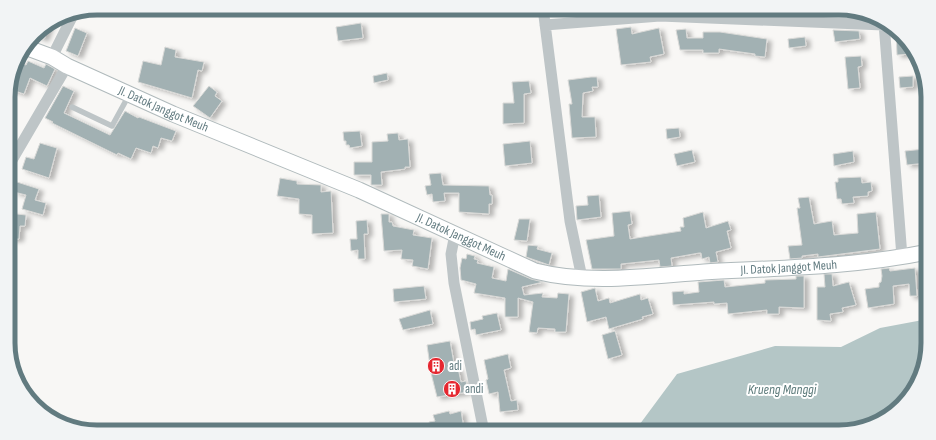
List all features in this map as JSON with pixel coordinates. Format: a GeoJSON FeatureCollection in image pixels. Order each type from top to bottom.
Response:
{"type":"FeatureCollection","features":[{"type":"Feature","properties":{"kind":"street"},"geometry":{"type":"LineString","coordinates":[[544,15],[570,220],[582,278]]}},
{"type":"Feature","properties":{"kind":"street"},"geometry":{"type":"LineString","coordinates":[[545,25],[660,16],[875,24]]}},
{"type":"Feature","properties":{"kind":"street"},"geometry":{"type":"LineString","coordinates":[[52,57],[70,19]]}},
{"type":"Feature","properties":{"kind":"street"},"geometry":{"type":"LineString","coordinates":[[884,29],[902,257]]}},
{"type":"Feature","properties":{"kind":"street","name":"JI. Datok Janggot Meuh"},"geometry":{"type":"LineString","coordinates":[[31,49],[52,57],[67,66],[173,114],[359,190],[536,271],[560,277],[582,278],[867,263],[921,253]]}},
{"type":"Feature","properties":{"kind":"street"},"geometry":{"type":"LineString","coordinates":[[15,155],[67,66]]}},
{"type":"Feature","properties":{"kind":"street"},"geometry":{"type":"LineString","coordinates":[[455,234],[451,254],[454,283],[483,425]]}},
{"type":"Feature","properties":{"kind":"lane"},"geometry":{"type":"LineString","coordinates":[[72,107],[112,126],[130,95]]}},
{"type":"Feature","properties":{"kind":"water","name":"Krueng Manggi"},"geometry":{"type":"Polygon","coordinates":[[[921,320],[921,348],[915,374],[904,393],[889,408],[875,417],[865,421],[844,425],[639,425],[677,374],[775,346],[841,347],[880,328],[921,320]]]}},
{"type":"Feature","properties":{"kind":"building"},"geometry":{"type":"Polygon","coordinates":[[[361,23],[363,38],[338,41],[336,27],[361,23]]]}},
{"type":"Feature","properties":{"kind":"building"},"geometry":{"type":"Polygon","coordinates":[[[631,27],[632,34],[659,28],[664,54],[650,57],[651,62],[621,65],[616,29],[631,27]]]}},
{"type":"Feature","properties":{"kind":"building"},"geometry":{"type":"Polygon","coordinates":[[[75,28],[87,33],[78,56],[66,51],[75,28]]]}},
{"type":"Feature","properties":{"kind":"building"},"geometry":{"type":"Polygon","coordinates":[[[686,29],[687,38],[703,38],[703,32],[720,32],[767,39],[765,57],[755,56],[755,54],[719,49],[719,53],[703,53],[703,50],[680,50],[676,30],[686,29]]]}},
{"type":"Feature","properties":{"kind":"building"},"geometry":{"type":"Polygon","coordinates":[[[833,30],[859,31],[860,39],[835,42],[833,30]]]}},
{"type":"Feature","properties":{"kind":"building"},"geometry":{"type":"Polygon","coordinates":[[[46,32],[44,39],[40,38],[46,32]]]}},
{"type":"Feature","properties":{"kind":"building"},"geometry":{"type":"Polygon","coordinates":[[[805,37],[806,46],[789,48],[788,39],[805,37]]]}},
{"type":"Feature","properties":{"kind":"building"},"geometry":{"type":"Polygon","coordinates":[[[896,38],[909,54],[897,55],[896,38]]]}},
{"type":"Feature","properties":{"kind":"building"},"geometry":{"type":"Polygon","coordinates":[[[165,47],[176,50],[175,57],[204,62],[202,71],[198,70],[192,98],[138,82],[143,61],[161,65],[165,47]]]}},
{"type":"Feature","properties":{"kind":"building"},"geometry":{"type":"Polygon","coordinates":[[[861,56],[862,66],[858,67],[860,88],[848,89],[845,57],[861,56]]]}},
{"type":"Feature","properties":{"kind":"building"},"geometry":{"type":"Polygon","coordinates":[[[28,61],[44,68],[46,64],[55,69],[47,86],[30,78],[24,94],[15,91],[22,64],[26,65],[28,61]]]}},
{"type":"Feature","properties":{"kind":"building"},"geometry":{"type":"Polygon","coordinates":[[[387,73],[388,80],[374,83],[373,76],[387,73]]]}},
{"type":"Feature","properties":{"kind":"building"},"geometry":{"type":"Polygon","coordinates":[[[913,76],[913,87],[900,88],[899,77],[913,76]]]}},
{"type":"Feature","properties":{"kind":"building"},"geometry":{"type":"Polygon","coordinates":[[[597,77],[598,87],[592,87],[593,91],[583,93],[582,117],[595,117],[596,137],[572,138],[569,104],[572,104],[568,80],[597,77]]]}},
{"type":"Feature","properties":{"kind":"building"},"geometry":{"type":"Polygon","coordinates":[[[529,81],[531,93],[524,94],[524,123],[503,124],[503,103],[514,103],[512,82],[529,81]]]}},
{"type":"Feature","properties":{"kind":"building"},"geometry":{"type":"Polygon","coordinates":[[[63,86],[74,91],[64,113],[110,135],[125,111],[138,118],[139,117],[176,131],[172,141],[161,138],[158,148],[153,146],[151,153],[136,148],[131,159],[118,153],[117,155],[52,123],[53,122],[45,118],[63,86]]]}},
{"type":"Feature","properties":{"kind":"building"},"geometry":{"type":"Polygon","coordinates":[[[209,86],[217,92],[215,96],[222,101],[210,118],[193,106],[209,86]]]}},
{"type":"Feature","properties":{"kind":"building"},"geometry":{"type":"Polygon","coordinates":[[[679,128],[680,137],[667,139],[666,129],[679,128]]]}},
{"type":"Feature","properties":{"kind":"building"},"geometry":{"type":"Polygon","coordinates":[[[360,131],[362,146],[350,148],[349,145],[346,145],[343,132],[360,131]]]}},
{"type":"Feature","properties":{"kind":"building"},"geometry":{"type":"Polygon","coordinates":[[[398,133],[399,140],[408,139],[410,167],[381,172],[382,185],[371,185],[371,175],[354,175],[354,162],[372,162],[372,142],[388,141],[387,134],[398,133]]]}},
{"type":"Feature","properties":{"kind":"building"},"geometry":{"type":"Polygon","coordinates":[[[530,141],[532,163],[505,166],[503,144],[530,141]]]}},
{"type":"Feature","properties":{"kind":"building"},"geometry":{"type":"Polygon","coordinates":[[[40,143],[57,148],[49,178],[22,169],[26,157],[34,159],[40,143]]]}},
{"type":"Feature","properties":{"kind":"building"},"geometry":{"type":"Polygon","coordinates":[[[921,149],[921,164],[907,165],[905,151],[921,149]]]}},
{"type":"Feature","properties":{"kind":"building"},"geometry":{"type":"Polygon","coordinates":[[[692,150],[695,162],[677,166],[674,154],[692,150]]]}},
{"type":"Feature","properties":{"kind":"building"},"geometry":{"type":"Polygon","coordinates":[[[853,151],[854,162],[834,166],[833,154],[853,151]]]}},
{"type":"Feature","properties":{"kind":"building"},"geometry":{"type":"Polygon","coordinates":[[[441,173],[443,185],[489,186],[490,195],[492,195],[492,204],[489,204],[489,214],[459,212],[459,193],[444,193],[445,201],[433,202],[432,194],[427,195],[425,186],[431,185],[429,174],[441,173]]]}},
{"type":"Feature","properties":{"kind":"building"},"geometry":{"type":"Polygon","coordinates":[[[861,177],[862,183],[871,182],[872,191],[868,192],[868,196],[853,197],[854,203],[842,204],[841,199],[837,199],[835,182],[838,182],[838,178],[861,177]]]}},
{"type":"Feature","properties":{"kind":"building"},"geometry":{"type":"Polygon","coordinates":[[[280,178],[297,181],[297,184],[321,185],[321,192],[331,191],[333,233],[312,234],[312,215],[299,214],[299,199],[277,196],[280,178]]]}},
{"type":"Feature","properties":{"kind":"building"},"geometry":{"type":"Polygon","coordinates":[[[17,182],[39,189],[35,200],[46,203],[43,215],[22,209],[26,195],[15,192],[17,182]]]}},
{"type":"Feature","properties":{"kind":"building"},"geometry":{"type":"Polygon","coordinates":[[[599,195],[601,217],[577,220],[576,206],[588,205],[587,196],[599,195]]]}},
{"type":"Feature","properties":{"kind":"building"},"geometry":{"type":"Polygon","coordinates":[[[809,197],[814,224],[832,221],[834,235],[858,233],[857,214],[876,212],[880,249],[818,257],[818,254],[790,259],[788,246],[802,245],[797,208],[800,208],[798,198],[809,197]]]}},
{"type":"Feature","properties":{"kind":"building"},"geometry":{"type":"Polygon","coordinates":[[[630,211],[632,224],[628,225],[630,239],[681,231],[680,227],[684,227],[683,218],[703,212],[706,228],[728,221],[731,230],[727,231],[731,248],[716,252],[718,262],[710,263],[709,257],[702,259],[701,253],[699,253],[671,258],[672,266],[660,267],[659,260],[621,264],[621,269],[592,269],[586,240],[614,236],[612,213],[630,211]]]}},
{"type":"Feature","properties":{"kind":"building"},"geometry":{"type":"Polygon","coordinates":[[[15,214],[26,215],[25,226],[20,226],[19,239],[15,239],[15,214]]]}},
{"type":"Feature","properties":{"kind":"building"},"geometry":{"type":"Polygon","coordinates":[[[381,214],[389,214],[389,222],[392,222],[393,226],[414,230],[413,235],[432,238],[428,269],[412,266],[413,260],[401,259],[402,250],[384,251],[381,214]]]}},
{"type":"Feature","properties":{"kind":"building"},"geometry":{"type":"Polygon","coordinates":[[[519,219],[530,219],[527,241],[514,240],[519,219]]]}},
{"type":"Feature","properties":{"kind":"building"},"geometry":{"type":"Polygon","coordinates":[[[367,220],[368,234],[364,234],[365,259],[358,259],[358,250],[351,251],[350,239],[357,239],[356,221],[367,220]]]}},
{"type":"Feature","properties":{"kind":"building"},"geometry":{"type":"Polygon","coordinates":[[[528,245],[538,246],[537,249],[552,253],[549,265],[526,257],[528,245]]]}},
{"type":"Feature","properties":{"kind":"building"},"geometry":{"type":"Polygon","coordinates":[[[467,254],[475,256],[474,259],[478,260],[477,263],[494,267],[492,278],[506,281],[508,269],[531,279],[543,282],[522,287],[524,295],[543,293],[542,297],[557,298],[558,293],[569,294],[566,332],[555,332],[555,329],[538,328],[537,333],[529,332],[533,302],[518,298],[518,317],[505,317],[505,298],[474,293],[476,284],[461,280],[460,268],[462,258],[466,259],[467,254]]]}},
{"type":"Feature","properties":{"kind":"building"},"geometry":{"type":"Polygon","coordinates":[[[889,268],[890,271],[915,268],[917,296],[910,296],[909,284],[893,286],[894,304],[868,308],[865,289],[879,287],[882,276],[881,269],[889,268]]]}},
{"type":"Feature","properties":{"kind":"building"},"geometry":{"type":"Polygon","coordinates":[[[824,274],[832,274],[833,286],[849,282],[856,305],[842,308],[843,312],[830,314],[831,321],[817,320],[817,287],[825,287],[824,274]]]}},
{"type":"Feature","properties":{"kind":"building"},"geometry":{"type":"Polygon","coordinates":[[[796,276],[804,276],[804,308],[779,307],[779,314],[767,314],[767,310],[728,314],[727,303],[714,304],[714,302],[673,305],[672,292],[684,291],[684,294],[699,292],[698,282],[724,280],[725,287],[765,283],[765,280],[796,279],[796,276]]]}},
{"type":"Feature","properties":{"kind":"building"},"geometry":{"type":"Polygon","coordinates":[[[424,286],[426,299],[394,302],[393,289],[424,286]]]}},
{"type":"Feature","properties":{"kind":"building"},"geometry":{"type":"Polygon","coordinates":[[[595,288],[598,301],[609,298],[610,303],[640,294],[641,300],[648,298],[653,314],[642,317],[643,319],[609,329],[606,317],[587,322],[581,292],[595,288]]]}},
{"type":"Feature","properties":{"kind":"building"},"geometry":{"type":"Polygon","coordinates":[[[430,310],[433,324],[403,330],[399,319],[430,310]]]}},
{"type":"Feature","properties":{"kind":"building"},"geometry":{"type":"Polygon","coordinates":[[[497,313],[501,330],[476,335],[475,329],[471,330],[470,322],[483,319],[482,316],[497,313]]]}},
{"type":"Feature","properties":{"kind":"building"},"geometry":{"type":"Polygon","coordinates":[[[615,331],[622,355],[608,359],[602,335],[615,331]]]}},
{"type":"Feature","properties":{"kind":"building"},"geometry":{"type":"Polygon","coordinates":[[[450,341],[455,369],[458,368],[461,382],[466,381],[468,392],[437,397],[431,373],[427,345],[450,341]]]}},
{"type":"Feature","properties":{"kind":"building"},"geometry":{"type":"Polygon","coordinates":[[[508,354],[511,368],[504,370],[511,401],[517,400],[518,410],[500,412],[498,392],[489,394],[484,360],[508,354]]]}},
{"type":"Feature","properties":{"kind":"building"},"geometry":{"type":"Polygon","coordinates":[[[449,411],[450,414],[461,411],[463,423],[454,425],[430,425],[429,422],[435,421],[433,415],[449,411]]]}},
{"type":"Feature","properties":{"kind":"place","name":"adi"},"geometry":{"type":"Point","coordinates":[436,366]}},
{"type":"Feature","properties":{"kind":"place","name":"andi"},"geometry":{"type":"Point","coordinates":[452,389]}}]}
